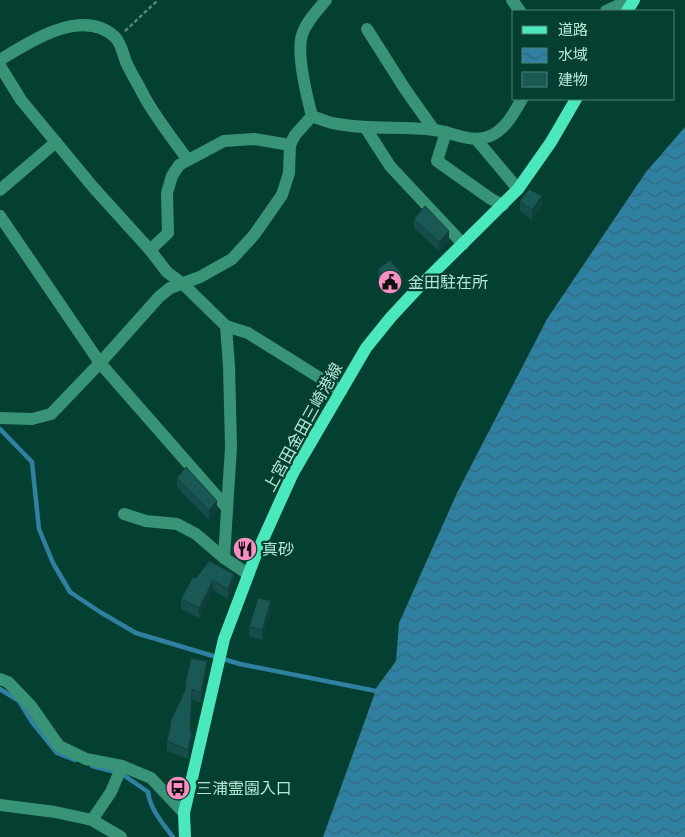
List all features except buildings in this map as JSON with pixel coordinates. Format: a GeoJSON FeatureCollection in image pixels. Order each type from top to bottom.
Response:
{"type":"FeatureCollection","features":[{"type":"Feature","properties":{"kind":"main road","name":"上宮田金田三崎港線"},"geometry":{"type":"LineString","coordinates":[[185,837],[184,814],[222,649],[248,574],[293,473],[366,348],[391,317],[518,189],[551,142],[575,100]]}},
{"type":"Feature","properties":{"kind":"street"},"geometry":{"type":"LineString","coordinates":[[312,116],[306,92],[300,42],[306,26],[326,0]]}},
{"type":"Feature","properties":{"kind":"street"},"geometry":{"type":"LineString","coordinates":[[608,10],[632,0]]}},
{"type":"Feature","properties":{"kind":"street"},"geometry":{"type":"LineString","coordinates":[[0,60],[30,42],[72,26],[87,24],[104,29],[117,39],[127,64],[147,102],[187,159]]}},
{"type":"Feature","properties":{"kind":"street"},"geometry":{"type":"LineString","coordinates":[[367,29],[405,89],[440,131],[437,161],[503,205]]}},
{"type":"Feature","properties":{"kind":"street"},"geometry":{"type":"LineString","coordinates":[[0,66],[21,100],[92,187],[150,250],[167,272],[183,284],[226,326],[248,333],[341,391]]}},
{"type":"Feature","properties":{"kind":"street"},"geometry":{"type":"LineString","coordinates":[[312,116],[335,124],[440,131],[463,138],[476,139],[490,136],[502,127],[521,100]]}},
{"type":"Feature","properties":{"kind":"street"},"geometry":{"type":"LineString","coordinates":[[0,418],[32,419],[51,414],[159,297],[170,288],[217,269],[232,260],[254,235],[282,195],[289,173],[290,145],[312,116]]}},
{"type":"Feature","properties":{"kind":"street"},"geometry":{"type":"LineString","coordinates":[[365,127],[390,166],[463,244]]}},
{"type":"Feature","properties":{"kind":"street"},"geometry":{"type":"LineString","coordinates":[[150,250],[168,233],[167,193],[172,176],[179,165],[187,159],[224,141],[254,138],[290,145]]}},
{"type":"Feature","properties":{"kind":"street"},"geometry":{"type":"LineString","coordinates":[[476,139],[518,189]]}},
{"type":"Feature","properties":{"kind":"street"},"geometry":{"type":"LineString","coordinates":[[0,190],[56,142]]}},
{"type":"Feature","properties":{"kind":"street"},"geometry":{"type":"LineString","coordinates":[[0,216],[100,363],[226,508]]}},
{"type":"Feature","properties":{"kind":"street"},"geometry":{"type":"LineString","coordinates":[[224,558],[231,447],[226,326]]}},
{"type":"Feature","properties":{"kind":"street"},"geometry":{"type":"LineString","coordinates":[[124,514],[146,521],[177,524],[196,534],[224,558],[248,574]]}},
{"type":"Feature","properties":{"kind":"street"},"geometry":{"type":"LineString","coordinates":[[0,679],[8,682],[31,706],[59,746],[86,759],[122,766],[151,778],[184,814]]}},
{"type":"Feature","properties":{"kind":"street"},"geometry":{"type":"LineString","coordinates":[[92,820],[111,792],[122,766]]}},
{"type":"Feature","properties":{"kind":"street"},"geometry":{"type":"LineString","coordinates":[[0,806],[55,812],[92,820],[119,836]]}},
{"type":"Feature","properties":{"kind":"path"},"geometry":{"type":"LineString","coordinates":[[117,39],[158,0]]}},
{"type":"Feature","properties":{"kind":"water"},"geometry":{"type":"Polygon","coordinates":[[[685,127],[685,837],[323,837],[377,687],[396,661],[399,623],[457,493],[547,319],[646,172],[685,127]]]}},
{"type":"Feature","properties":{"kind":"waterway"},"geometry":{"type":"LineString","coordinates":[[0,429],[32,462],[39,529],[53,563],[70,592],[136,633],[240,664],[376,691]]}},
{"type":"Feature","properties":{"kind":"waterway"},"geometry":{"type":"LineString","coordinates":[[0,689],[19,701],[32,722],[57,753],[75,760]]}},
{"type":"Feature","properties":{"kind":"waterway"},"geometry":{"type":"LineString","coordinates":[[92,766],[112,771]]}},
{"type":"Feature","properties":{"kind":"waterway"},"geometry":{"type":"LineString","coordinates":[[125,776],[148,792],[154,810],[173,837]]}},
{"type":"Feature","properties":{"kind":"place","name":"金田駐在所"},"geometry":{"type":"Point","coordinates":[390,282]}},
{"type":"Feature","properties":{"kind":"place","name":"真砂"},"geometry":{"type":"Point","coordinates":[245,549]}},
{"type":"Feature","properties":{"kind":"place","name":"三浦霊園入口"},"geometry":{"type":"Point","coordinates":[178,788]}}]}
